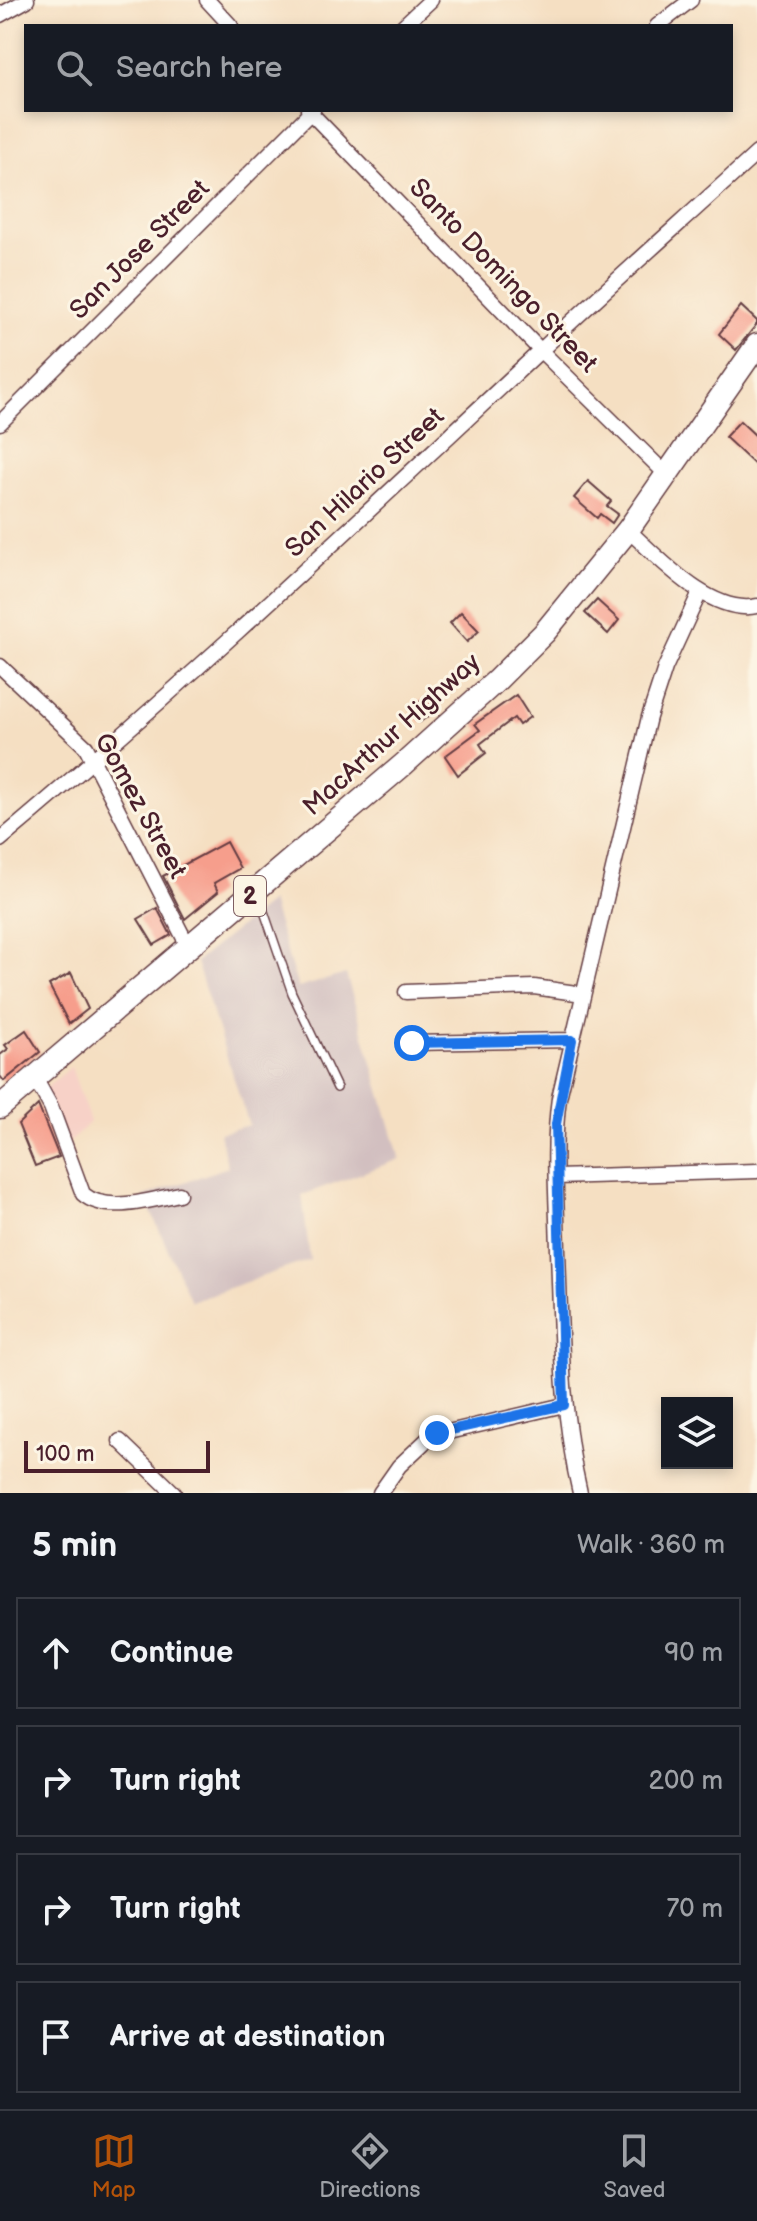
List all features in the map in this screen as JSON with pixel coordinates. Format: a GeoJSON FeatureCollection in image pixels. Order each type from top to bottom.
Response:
{"type":"FeatureCollection","features":[{"type":"Feature","properties":{"kind":"highway","name":"MacArthur Highway"},"geometry":{"type":"LineString","coordinates":[[0,1107],[439,734],[496,681],[552,624],[628,530],[757,345]]}},
{"type":"Feature","properties":{"kind":"street"},"geometry":{"type":"LineString","coordinates":[[0,15],[27,0]]}},
{"type":"Feature","properties":{"kind":"street"},"geometry":{"type":"LineString","coordinates":[[207,0],[229,24]]}},
{"type":"Feature","properties":{"kind":"street"},"geometry":{"type":"LineString","coordinates":[[405,24],[431,0]]}},
{"type":"Feature","properties":{"kind":"street"},"geometry":{"type":"LineString","coordinates":[[660,24],[691,0]]}},
{"type":"Feature","properties":{"kind":"street","name":"San Jose Street"},"geometry":{"type":"LineString","coordinates":[[0,423],[310,112]]}},
{"type":"Feature","properties":{"kind":"street","name":"Santo Domingo Street"},"geometry":{"type":"LineString","coordinates":[[312,112],[540,350],[666,474]]}},
{"type":"Feature","properties":{"kind":"street","name":"San Hilario Street"},"geometry":{"type":"LineString","coordinates":[[0,840],[275,600],[540,350],[757,153]]}},
{"type":"Feature","properties":{"kind":"street"},"geometry":{"type":"LineString","coordinates":[[628,530],[700,592],[753,610]]}},
{"type":"Feature","properties":{"kind":"street"},"geometry":{"type":"LineString","coordinates":[[580,1493],[564,1405],[556,1124],[572,1040],[649,717],[665,668],[700,592]]}},
{"type":"Feature","properties":{"kind":"street","name":"Gomez Street"},"geometry":{"type":"LineString","coordinates":[[0,666],[86,747],[189,948]]}},
{"type":"Feature","properties":{"kind":"street"},"geometry":{"type":"LineString","coordinates":[[406,992],[534,987],[583,994]]}},
{"type":"Feature","properties":{"kind":"street"},"geometry":{"type":"LineString","coordinates":[[412,1043],[572,1040]]}},
{"type":"Feature","properties":{"kind":"street"},"geometry":{"type":"LineString","coordinates":[[35,1078],[51,1107],[83,1194],[91,1201],[108,1204],[179,1194]]}},
{"type":"Feature","properties":{"kind":"street"},"geometry":{"type":"LineString","coordinates":[[556,1177],[757,1171]]}},
{"type":"Feature","properties":{"kind":"street"},"geometry":{"type":"LineString","coordinates":[[380,1493],[399,1466],[431,1436],[564,1405]]}},
{"type":"Feature","properties":{"kind":"street"},"geometry":{"type":"LineString","coordinates":[[120,1441],[174,1493]]}},
{"type":"Feature","properties":{"kind":"lane"},"geometry":{"type":"LineString","coordinates":[[257,890],[292,993],[337,1088]]}},
{"type":"Feature","properties":{"kind":"shaded area"},"geometry":{"type":"Polygon","coordinates":[[[271,902],[298,988],[346,974],[400,1159],[302,1195],[310,1260],[191,1301],[144,1196],[228,1167],[219,1133],[249,1125],[196,962],[271,902]]]}},
{"type":"Feature","properties":{"kind":"shaded area"},"geometry":{"type":"Polygon","coordinates":[[[71,1067],[90,1122],[68,1144],[45,1089],[71,1067]]]}},
{"type":"Feature","properties":{"kind":"building"},"geometry":{"type":"Polygon","coordinates":[[[741,306],[757,324],[736,350],[719,334],[741,306]]]}},
{"type":"Feature","properties":{"kind":"building"},"geometry":{"type":"Polygon","coordinates":[[[740,421],[757,437],[757,467],[725,437],[740,421]]]}},
{"type":"Feature","properties":{"kind":"building"},"geometry":{"type":"Polygon","coordinates":[[[588,481],[611,501],[607,506],[618,514],[612,523],[600,514],[597,518],[574,498],[588,481]]]}},
{"type":"Feature","properties":{"kind":"building"},"geometry":{"type":"Polygon","coordinates":[[[597,600],[619,620],[608,634],[585,613],[597,600]]]}},
{"type":"Feature","properties":{"kind":"building"},"geometry":{"type":"Polygon","coordinates":[[[461,612],[479,631],[467,642],[450,623],[461,612]]]}},
{"type":"Feature","properties":{"kind":"building"},"geometry":{"type":"Polygon","coordinates":[[[516,695],[530,717],[519,725],[514,718],[480,744],[486,753],[458,775],[445,756],[480,730],[475,724],[516,695]]]}},
{"type":"Feature","properties":{"kind":"building"},"geometry":{"type":"Polygon","coordinates":[[[427,697],[436,710],[420,722],[410,709],[427,697]]]}},
{"type":"Feature","properties":{"kind":"building"},"geometry":{"type":"Polygon","coordinates":[[[226,842],[240,868],[214,883],[218,892],[185,919],[163,876],[226,842]]]}},
{"type":"Feature","properties":{"kind":"building"},"geometry":{"type":"Polygon","coordinates":[[[157,908],[171,935],[154,945],[138,919],[157,908]]]}},
{"type":"Feature","properties":{"kind":"building"},"geometry":{"type":"Polygon","coordinates":[[[71,973],[88,1009],[69,1024],[49,985],[71,973]]]}},
{"type":"Feature","properties":{"kind":"building"},"geometry":{"type":"Polygon","coordinates":[[[26,1030],[40,1052],[4,1081],[0,1076],[0,1055],[8,1049],[5,1045],[26,1030]]]}},
{"type":"Feature","properties":{"kind":"building"},"geometry":{"type":"Polygon","coordinates":[[[38,1105],[59,1157],[35,1166],[18,1124],[38,1105]]]}},
{"type":"Feature","properties":{"kind":"route"},"geometry":{"type":"LineString","coordinates":[[412,1043],[572,1040],[556,1124],[564,1405],[437,1433]]}}]}
